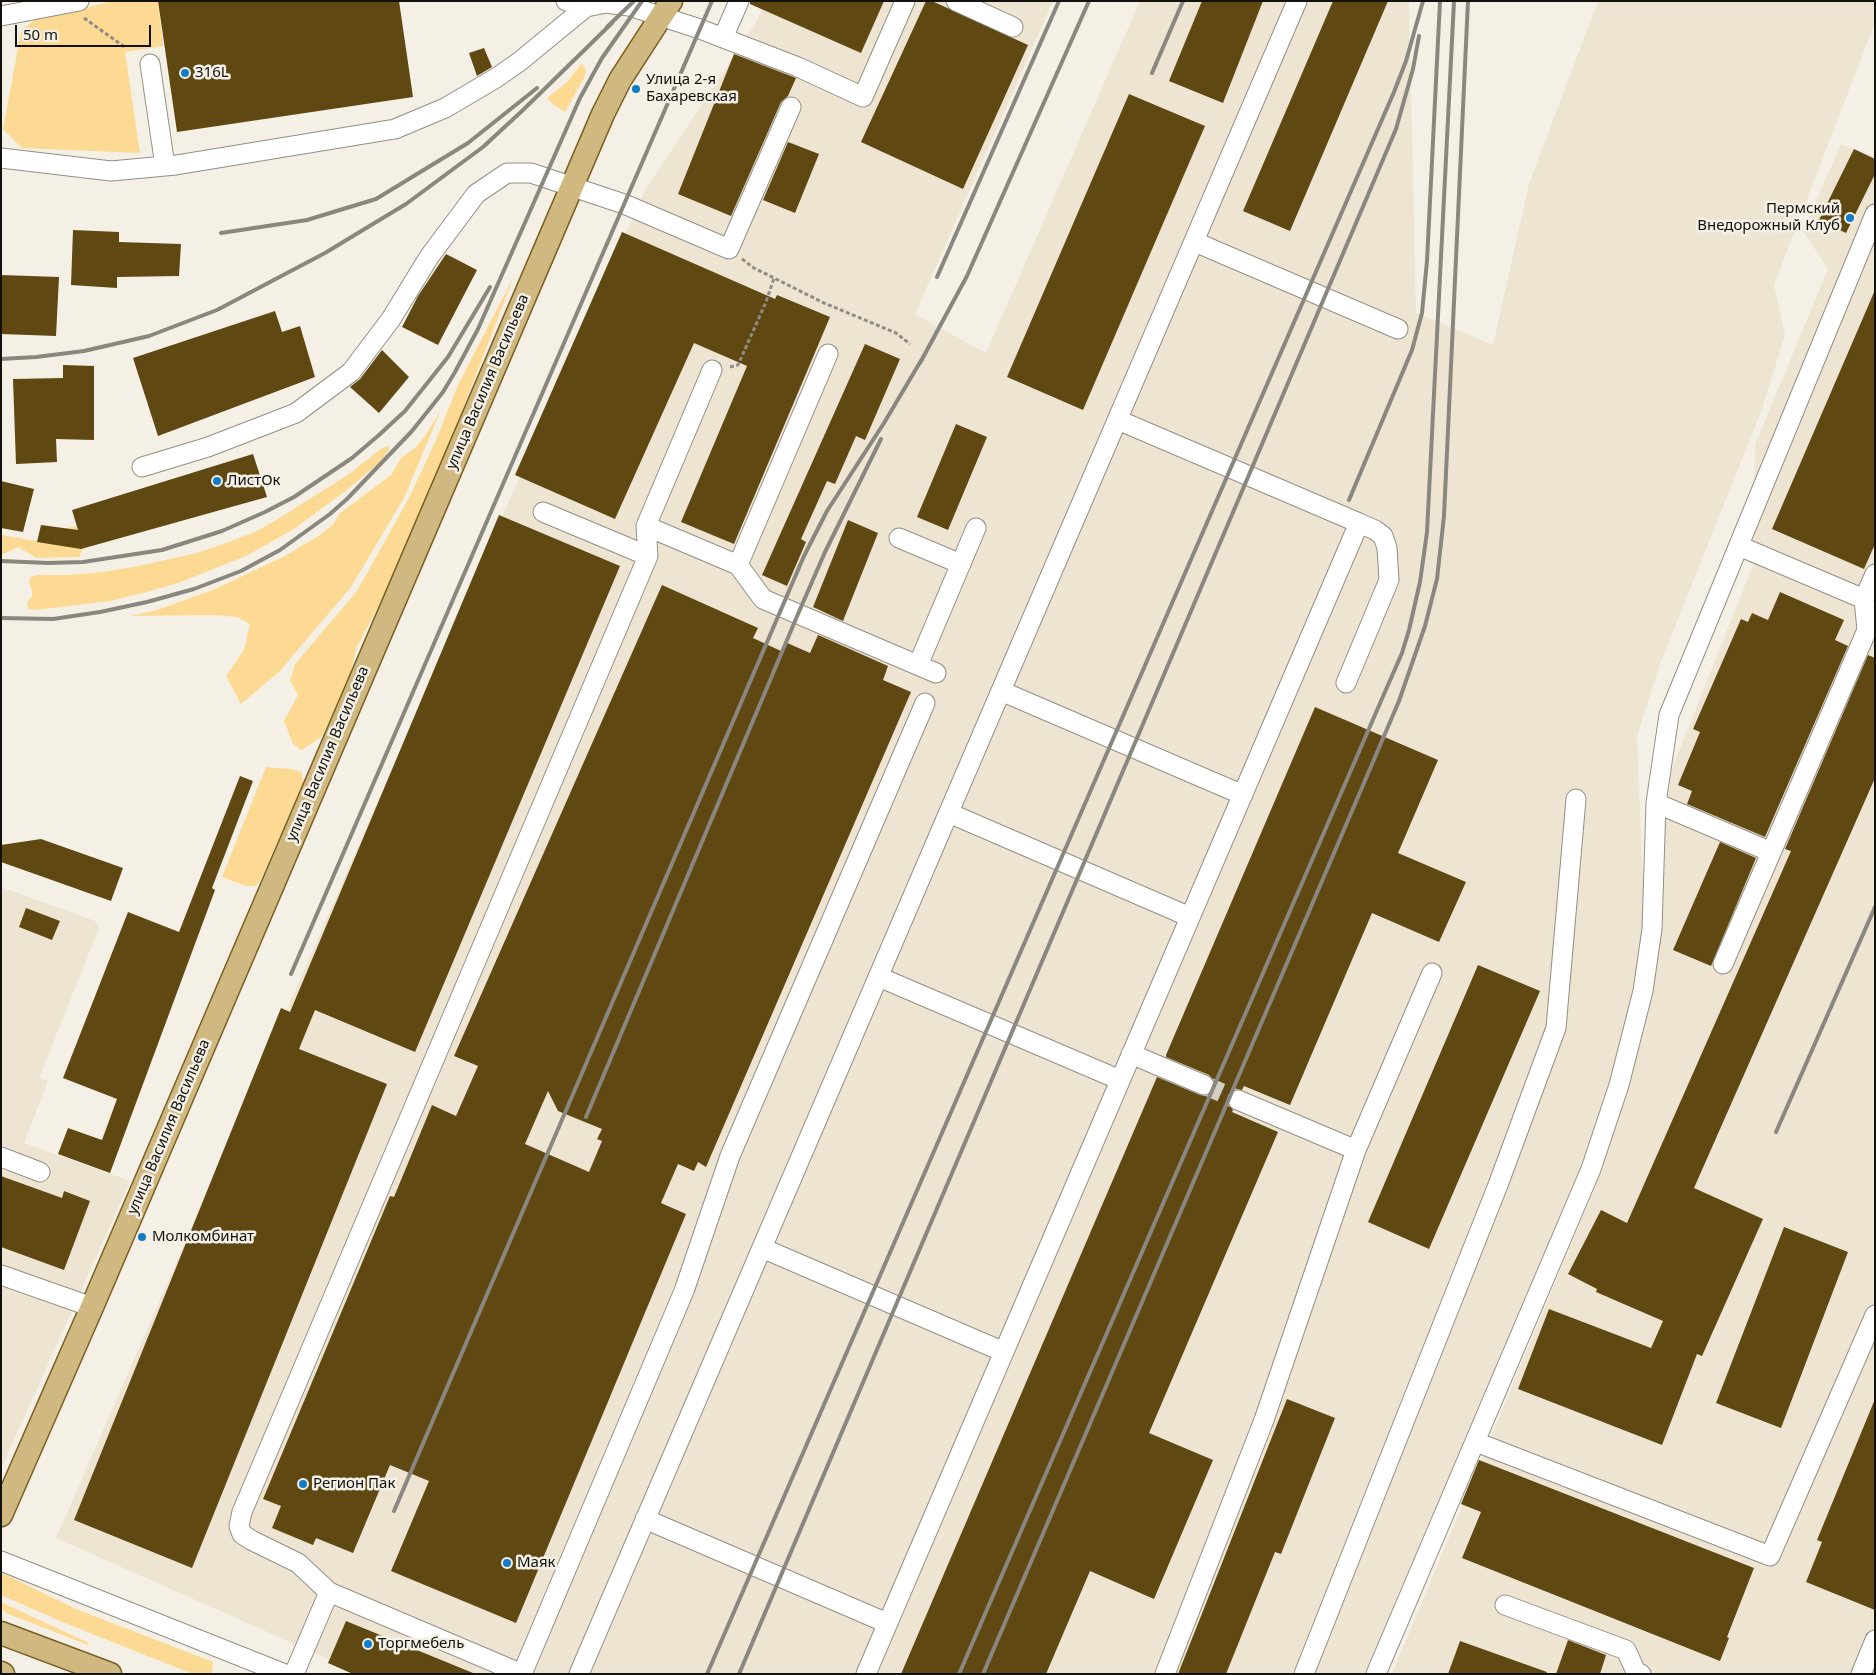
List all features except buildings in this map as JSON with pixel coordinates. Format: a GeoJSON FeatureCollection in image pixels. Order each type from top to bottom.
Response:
{"type":"FeatureCollection","features":[{"type":"Feature","properties":{"kind":"main road","name":"улица Василия Васильева"},"geometry":{"type":"LineString","coordinates":[[1,1515],[92,1307],[571,187],[620,80],[666,9]]}},
{"type":"Feature","properties":{"kind":"main road"},"geometry":{"type":"LineString","coordinates":[[1,1633],[110,1674]]}},
{"type":"Feature","properties":{"kind":"lane"},"geometry":{"type":"LineString","coordinates":[[566,1],[584,4],[613,3],[666,9],[723,38],[798,66],[863,97],[905,1]]}},
{"type":"Feature","properties":{"kind":"lane"},"geometry":{"type":"LineString","coordinates":[[723,38],[739,1]]}},
{"type":"Feature","properties":{"kind":"lane"},"geometry":{"type":"LineString","coordinates":[[956,1],[1013,27]]}},
{"type":"Feature","properties":{"kind":"lane"},"geometry":{"type":"LineString","coordinates":[[579,1674],[1297,1]]}},
{"type":"Feature","properties":{"kind":"lane"},"geometry":{"type":"LineString","coordinates":[[1,16],[72,3]]}},
{"type":"Feature","properties":{"kind":"lane"},"geometry":{"type":"LineString","coordinates":[[1,158],[111,171],[165,166],[395,128],[446,108],[496,78],[519,62],[584,4]]}},
{"type":"Feature","properties":{"kind":"lane"},"geometry":{"type":"LineString","coordinates":[[150,64],[165,166]]}},
{"type":"Feature","properties":{"kind":"lane"},"geometry":{"type":"LineString","coordinates":[[142,467],[208,446],[296,413],[351,372],[391,319],[429,258],[476,194],[507,173],[531,173],[624,204],[730,249],[791,107]]}},
{"type":"Feature","properties":{"kind":"lane"},"geometry":{"type":"LineString","coordinates":[[1376,1674],[1591,1169],[1619,1085],[1643,991],[1652,929],[1656,802],[1669,715],[1875,214]]}},
{"type":"Feature","properties":{"kind":"lane"},"geometry":{"type":"LineString","coordinates":[[1195,242],[1398,329]]}},
{"type":"Feature","properties":{"kind":"lane"},"geometry":{"type":"LineString","coordinates":[[738,566],[828,354]]}},
{"type":"Feature","properties":{"kind":"lane"},"geometry":{"type":"LineString","coordinates":[[712,370],[646,526],[648,556],[242,1512],[239,1526],[242,1534],[298,1563],[329,1592],[522,1674],[684,1291],[730,1156],[925,703]]}},
{"type":"Feature","properties":{"kind":"lane"},"geometry":{"type":"LineString","coordinates":[[1118,420],[1375,530],[1383,536],[1387,548],[1389,580],[1346,683]]}},
{"type":"Feature","properties":{"kind":"lane"},"geometry":{"type":"LineString","coordinates":[[543,512],[648,556]]}},
{"type":"Feature","properties":{"kind":"lane"},"geometry":{"type":"LineString","coordinates":[[866,1674],[1359,523]]}},
{"type":"Feature","properties":{"kind":"lane"},"geometry":{"type":"LineString","coordinates":[[646,526],[738,566],[764,599],[936,673]]}},
{"type":"Feature","properties":{"kind":"lane"},"geometry":{"type":"LineString","coordinates":[[918,665],[976,528]]}},
{"type":"Feature","properties":{"kind":"lane"},"geometry":{"type":"LineString","coordinates":[[900,538],[961,564]]}},
{"type":"Feature","properties":{"kind":"lane"},"geometry":{"type":"LineString","coordinates":[[1739,546],[1864,600]]}},
{"type":"Feature","properties":{"kind":"lane"},"geometry":{"type":"LineString","coordinates":[[1723,964],[1867,630],[1864,600],[1875,574]]}},
{"type":"Feature","properties":{"kind":"lane"},"geometry":{"type":"LineString","coordinates":[[1001,692],[1242,795]]}},
{"type":"Feature","properties":{"kind":"lane"},"geometry":{"type":"LineString","coordinates":[[1304,1674],[1498,1185],[1556,1028],[1576,800]]}},
{"type":"Feature","properties":{"kind":"lane"},"geometry":{"type":"LineString","coordinates":[[1656,802],[1771,852]]}},
{"type":"Feature","properties":{"kind":"lane"},"geometry":{"type":"LineString","coordinates":[[949,813],[1190,917]]}},
{"type":"Feature","properties":{"kind":"lane"},"geometry":{"type":"LineString","coordinates":[[1165,1674],[1264,1420],[1356,1150],[1432,973]]}},
{"type":"Feature","properties":{"kind":"lane"},"geometry":{"type":"LineString","coordinates":[[879,977],[1120,1080]]}},
{"type":"Feature","properties":{"kind":"lane"},"geometry":{"type":"LineString","coordinates":[[1131,1054],[1204,1085]]}},
{"type":"Feature","properties":{"kind":"lane"},"geometry":{"type":"LineString","coordinates":[[1238,1100],[1356,1150]]}},
{"type":"Feature","properties":{"kind":"lane"},"geometry":{"type":"LineString","coordinates":[[1,1157],[40,1172]]}},
{"type":"Feature","properties":{"kind":"lane"},"geometry":{"type":"LineString","coordinates":[[762,1248],[1004,1352]]}},
{"type":"Feature","properties":{"kind":"lane"},"geometry":{"type":"LineString","coordinates":[[1,1274],[92,1307]]}},
{"type":"Feature","properties":{"kind":"lane"},"geometry":{"type":"LineString","coordinates":[[1476,1442],[1770,1556],[1875,1315]]}},
{"type":"Feature","properties":{"kind":"lane"},"geometry":{"type":"LineString","coordinates":[[645,1520],[887,1623]]}},
{"type":"Feature","properties":{"kind":"lane"},"geometry":{"type":"LineString","coordinates":[[1,1561],[285,1674]]}},
{"type":"Feature","properties":{"kind":"lane"},"geometry":{"type":"LineString","coordinates":[[294,1674],[329,1592]]}},
{"type":"Feature","properties":{"kind":"lane"},"geometry":{"type":"LineString","coordinates":[[1505,1605],[1626,1650],[1637,1673]]}},
{"type":"Feature","properties":{"kind":"lane"},"geometry":{"type":"LineString","coordinates":[[1862,1674],[1875,1640]]}},
{"type":"Feature","properties":{"kind":"path"},"geometry":{"type":"LineString","coordinates":[[72,3],[126,48]]}},
{"type":"Feature","properties":{"kind":"path"},"geometry":{"type":"LineString","coordinates":[[730,249],[754,268],[824,303],[896,333],[910,344]]}},
{"type":"Feature","properties":{"kind":"path"},"geometry":{"type":"LineString","coordinates":[[712,370],[738,365],[766,302],[774,278]]}},
{"type":"Feature","properties":{"kind":"shaded area"},"geometry":{"type":"Polygon","coordinates":[[[113,1],[158,1],[163,46],[125,52],[140,153],[22,148],[3,129],[21,32],[34,20],[113,1]]]}},
{"type":"Feature","properties":{"kind":"shaded area"},"geometry":{"type":"Polygon","coordinates":[[[766,1],[1053,1],[915,314],[986,353],[1140,1],[1409,1],[1416,313],[1493,345],[1529,184],[1598,1],[1875,1],[1875,22],[1774,285],[1785,335],[1762,409],[1660,664],[1637,736],[1645,935],[1627,1041],[1593,1141],[1371,1674],[362,1674],[56,1538],[644,192],[757,21],[766,1]]]}},
{"type":"Feature","properties":{"kind":"shaded area"},"geometry":{"type":"Polygon","coordinates":[[[582,63],[586,71],[584,78],[565,112],[547,98],[567,82],[582,63]]]}},
{"type":"Feature","properties":{"kind":"shaded area"},"geometry":{"type":"Polygon","coordinates":[[[1841,144],[1875,157],[1875,1674],[1392,1674],[1596,1185],[1651,982],[1670,774],[1753,565],[1755,445],[1828,269],[1803,231],[1841,144]]]}},
{"type":"Feature","properties":{"kind":"shaded area"},"geometry":{"type":"Polygon","coordinates":[[[514,276],[446,453],[393,578],[357,647],[348,683],[322,736],[302,750],[293,744],[284,721],[298,695],[290,680],[295,664],[357,591],[409,498],[436,440],[458,385],[514,276]]]}},
{"type":"Feature","properties":{"kind":"shaded area"},"geometry":{"type":"Polygon","coordinates":[[[441,410],[404,498],[351,587],[280,671],[241,704],[226,676],[244,650],[250,624],[237,617],[214,615],[130,616],[157,610],[215,589],[283,557],[320,535],[334,523],[339,514],[391,475],[401,458],[415,448],[425,436],[441,410]]]}},
{"type":"Feature","properties":{"kind":"shaded area"},"geometry":{"type":"Polygon","coordinates":[[[388,446],[389,450],[379,463],[348,489],[294,529],[248,555],[178,583],[143,593],[110,601],[36,610],[28,609],[27,603],[32,596],[29,583],[30,577],[103,572],[139,566],[197,553],[229,542],[255,532],[278,519],[349,474],[382,448],[388,446]]]}},
{"type":"Feature","properties":{"kind":"shaded area"},"geometry":{"type":"Polygon","coordinates":[[[76,526],[83,548],[79,557],[37,558],[18,547],[1,555],[1,535],[64,546],[67,528],[76,526]]]}},
{"type":"Feature","properties":{"kind":"shaded area"},"geometry":{"type":"Polygon","coordinates":[[[266,767],[302,772],[303,784],[262,877],[256,886],[246,886],[222,877],[266,767]]]}},
{"type":"Feature","properties":{"kind":"shaded area"},"geometry":{"type":"Polygon","coordinates":[[[1,887],[95,921],[99,928],[39,1078],[48,1081],[24,1143],[130,1181],[1,1469],[1,887]]]}},
{"type":"Feature","properties":{"kind":"shaded area"},"geometry":{"type":"Polygon","coordinates":[[[2,1573],[76,1609],[213,1662],[212,1674],[193,1674],[60,1621],[1,1595],[2,1573]]]}},
{"type":"Feature","properties":{"kind":"shaded area"},"geometry":{"type":"Polygon","coordinates":[[[1,1602],[89,1643],[88,1645],[6,1613],[1,1608],[1,1602]]]}},
{"type":"Feature","properties":{"kind":"tunnel"},"geometry":{"type":"LineString","coordinates":[[1204,1085],[1238,1100]]}},
{"type":"Feature","properties":{"kind":"railway"},"geometry":{"type":"LineString","coordinates":[[607,27],[634,1]]}},
{"type":"Feature","properties":{"kind":"railway"},"geometry":{"type":"LineString","coordinates":[[1,618],[53,619],[100,612],[194,589],[241,571],[280,550],[330,514],[347,499],[412,431],[443,392],[455,372],[478,329],[580,98],[602,58],[642,1]]}},
{"type":"Feature","properties":{"kind":"railway"},"geometry":{"type":"LineString","coordinates":[[291,974],[712,1]]}},
{"type":"Feature","properties":{"kind":"railway"},"geometry":{"type":"LineString","coordinates":[[937,277],[1059,1]]}},
{"type":"Feature","properties":{"kind":"railway"},"geometry":{"type":"LineString","coordinates":[[920,363],[967,276],[1089,1]]}},
{"type":"Feature","properties":{"kind":"railway"},"geometry":{"type":"LineString","coordinates":[[1152,73],[1183,1]]}},
{"type":"Feature","properties":{"kind":"railway"},"geometry":{"type":"LineString","coordinates":[[707,1674],[1394,92],[1406,61],[1423,1]]}},
{"type":"Feature","properties":{"kind":"railway"},"geometry":{"type":"LineString","coordinates":[[1349,500],[1412,350],[1422,313],[1427,261],[1440,1]]}},
{"type":"Feature","properties":{"kind":"railway"},"geometry":{"type":"LineString","coordinates":[[959,1674],[1402,653],[1409,630],[1420,582],[1427,532],[1454,1]]}},
{"type":"Feature","properties":{"kind":"railway"},"geometry":{"type":"LineString","coordinates":[[983,1674],[1399,701],[1425,626],[1437,579],[1444,516],[1468,1]]}},
{"type":"Feature","properties":{"kind":"railway"},"geometry":{"type":"LineString","coordinates":[[1,359],[84,351],[149,336],[217,310],[325,253],[406,204],[483,147],[612,23]]}},
{"type":"Feature","properties":{"kind":"railway"},"geometry":{"type":"LineString","coordinates":[[739,1674],[1396,129],[1413,69],[1419,36]]}},
{"type":"Feature","properties":{"kind":"railway"},"geometry":{"type":"LineString","coordinates":[[221,233],[307,220],[376,199],[468,143],[537,88]]}},
{"type":"Feature","properties":{"kind":"railway"},"geometry":{"type":"LineString","coordinates":[[1,561],[83,562],[162,550],[222,531],[294,497],[352,458],[405,411],[448,357],[490,287]]}},
{"type":"Feature","properties":{"kind":"railway"},"geometry":{"type":"LineString","coordinates":[[394,1511],[804,556],[827,511],[884,423],[922,359]]}},
{"type":"Feature","properties":{"kind":"railway"},"geometry":{"type":"LineString","coordinates":[[586,1117],[798,614],[825,552],[881,439]]}},
{"type":"Feature","properties":{"kind":"railway"},"geometry":{"type":"LineString","coordinates":[[1776,1132],[1875,907]]}},
{"type":"Feature","properties":{"kind":"place","name":"316L"},"geometry":{"type":"Point","coordinates":[185,73]}},
{"type":"Feature","properties":{"kind":"place","name":"Улица 2-я Бахаревская"},"geometry":{"type":"Point","coordinates":[636,89]}},
{"type":"Feature","properties":{"kind":"place","name":"Пермский Внедорожный Клуб"},"geometry":{"type":"Point","coordinates":[1850,218]}},
{"type":"Feature","properties":{"kind":"place","name":"ЛистОк"},"geometry":{"type":"Point","coordinates":[217,481]}},
{"type":"Feature","properties":{"kind":"place","name":"Молкомбинат"},"geometry":{"type":"Point","coordinates":[142,1237]}},
{"type":"Feature","properties":{"kind":"place","name":"Регион Пак"},"geometry":{"type":"Point","coordinates":[303,1484]}},
{"type":"Feature","properties":{"kind":"place","name":"Маяк"},"geometry":{"type":"Point","coordinates":[507,1563]}},
{"type":"Feature","properties":{"kind":"place","name":"Торгмебель"},"geometry":{"type":"Point","coordinates":[368,1644]}}]}
